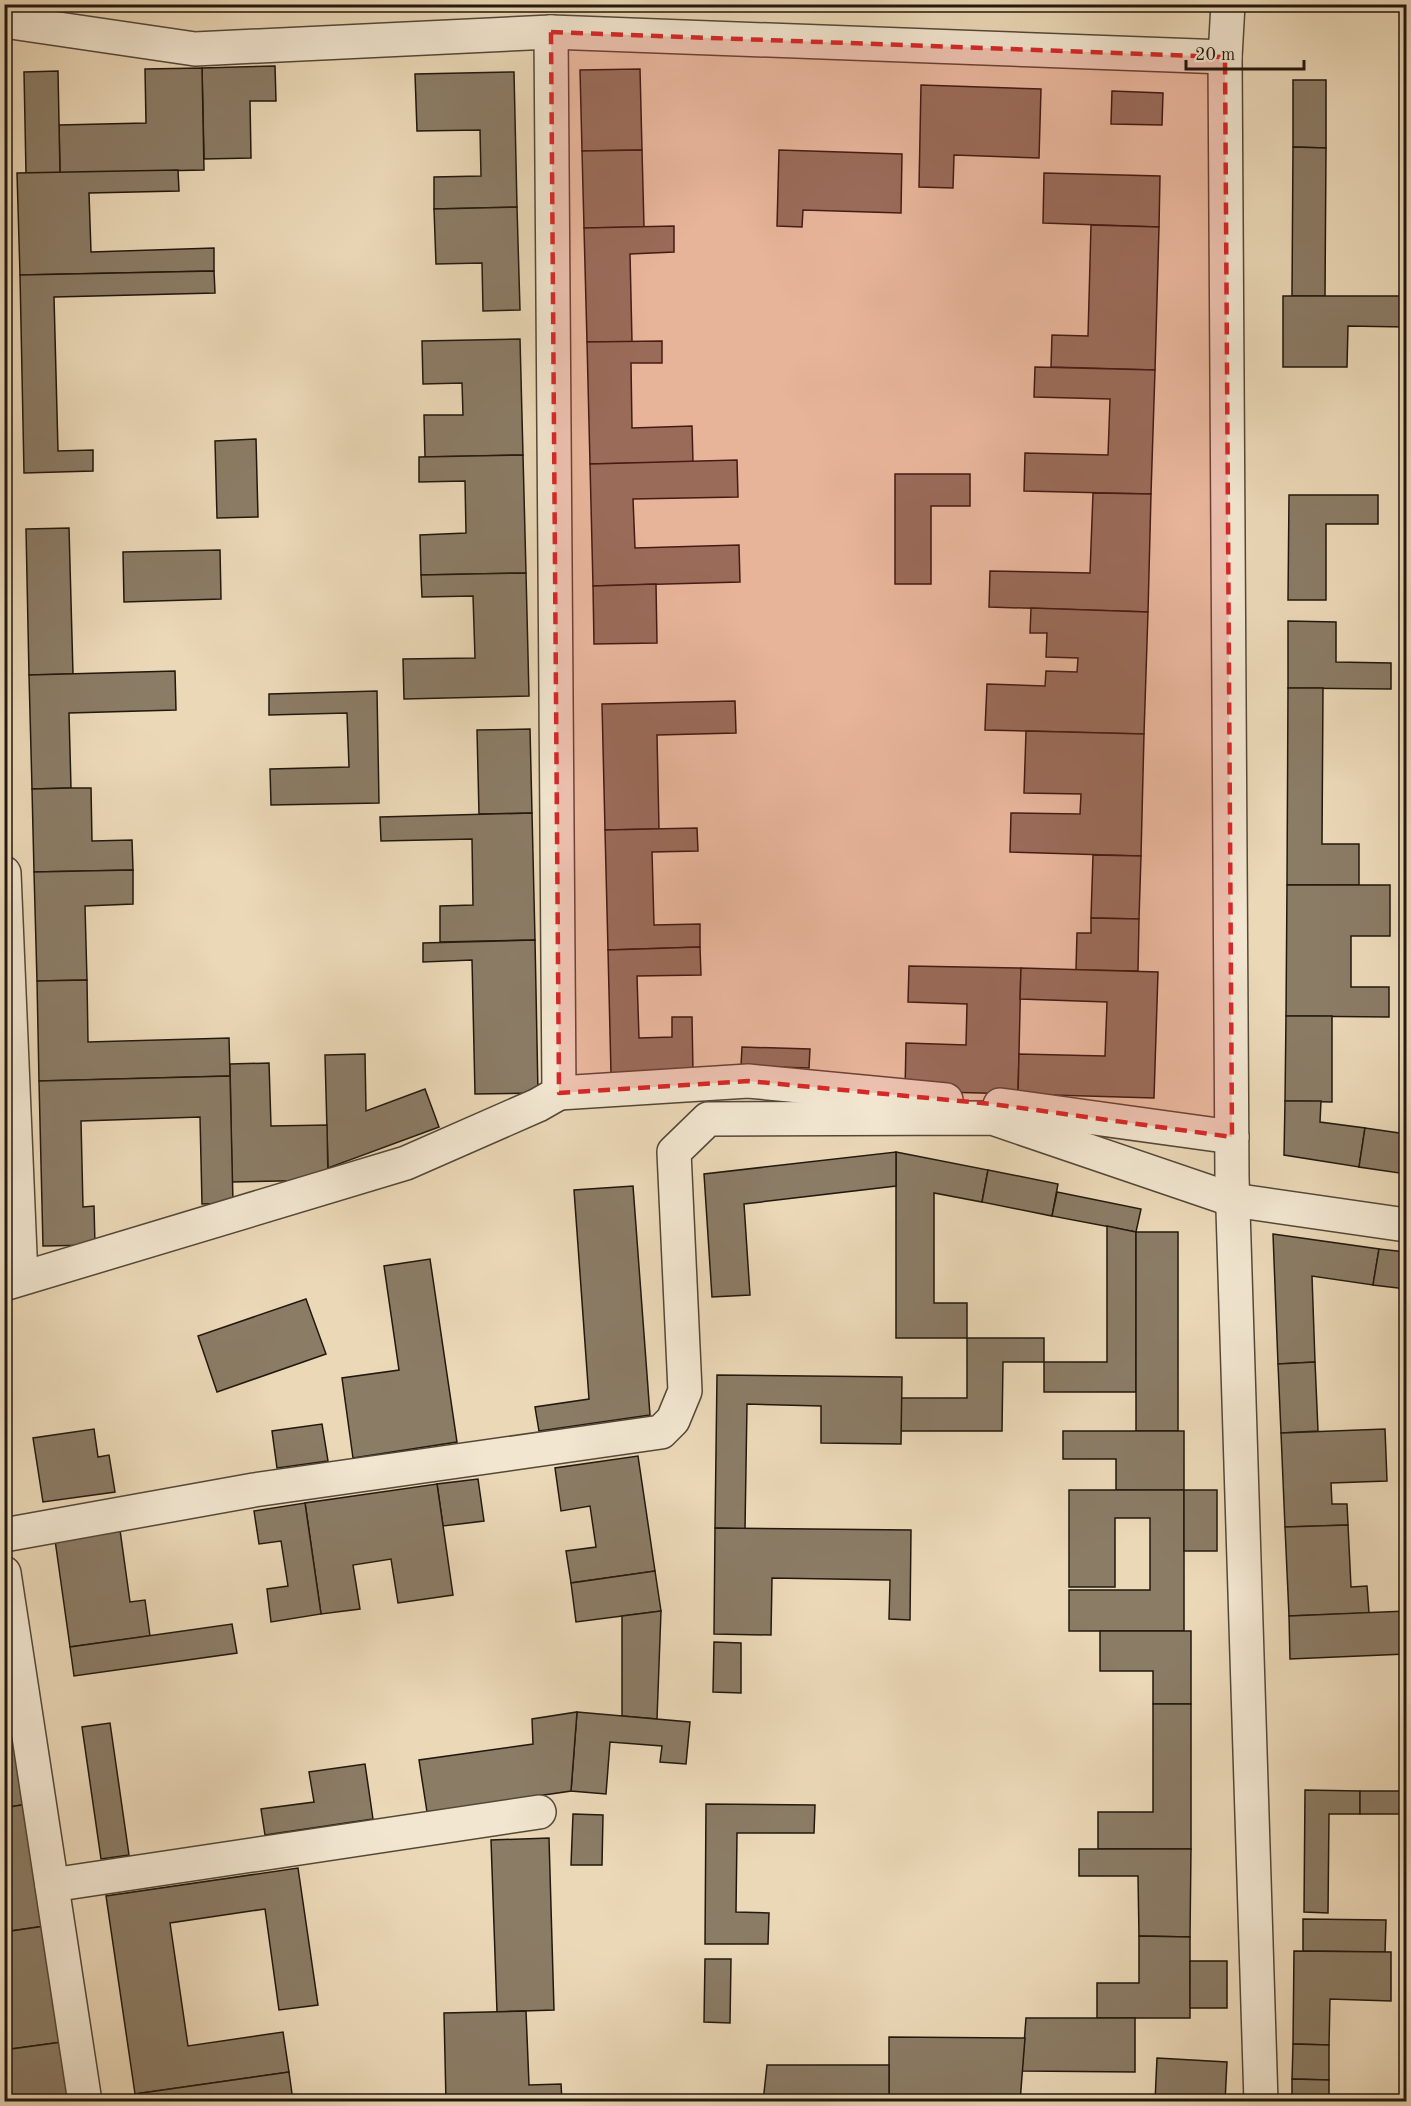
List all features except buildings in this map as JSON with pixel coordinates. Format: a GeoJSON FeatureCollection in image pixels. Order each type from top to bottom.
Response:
{"type":"FeatureCollection","features":[{"type":"Feature","properties":{"kind":"street"},"geometry":{"type":"LineString","coordinates":[[1228,4],[1226,57],[1233,1200],[1262,2102]]}},
{"type":"Feature","properties":{"kind":"street"},"geometry":{"type":"LineString","coordinates":[[4,21],[195,49],[551,32],[1226,57]]}},
{"type":"Feature","properties":{"kind":"street"},"geometry":{"type":"LineString","coordinates":[[551,32],[559,1093]]}},
{"type":"Feature","properties":{"kind":"street"},"geometry":{"type":"LineString","coordinates":[[4,873],[13,1281],[406,1163],[538,1105],[559,1093],[748,1080],[992,1104],[1232,1137]]}},
{"type":"Feature","properties":{"kind":"street"},"geometry":{"type":"LineString","coordinates":[[4,1535],[254,1490],[661,1432],[673,1420],[685,1391],[674,1152],[708,1119],[992,1118],[1233,1200],[1407,1225]]}},
{"type":"Feature","properties":{"kind":"street"},"geometry":{"type":"LineString","coordinates":[[4,1573],[84,2102]]}},
{"type":"Feature","properties":{"kind":"street"},"geometry":{"type":"LineString","coordinates":[[52,1885],[539,1812]]}},
{"type":"Feature","properties":{"kind":"highlighted area"},"geometry":{"type":"Polygon","coordinates":[[[551,32],[1225,57],[1232,1137],[992,1104],[748,1081],[559,1093],[551,32]]]}}]}
